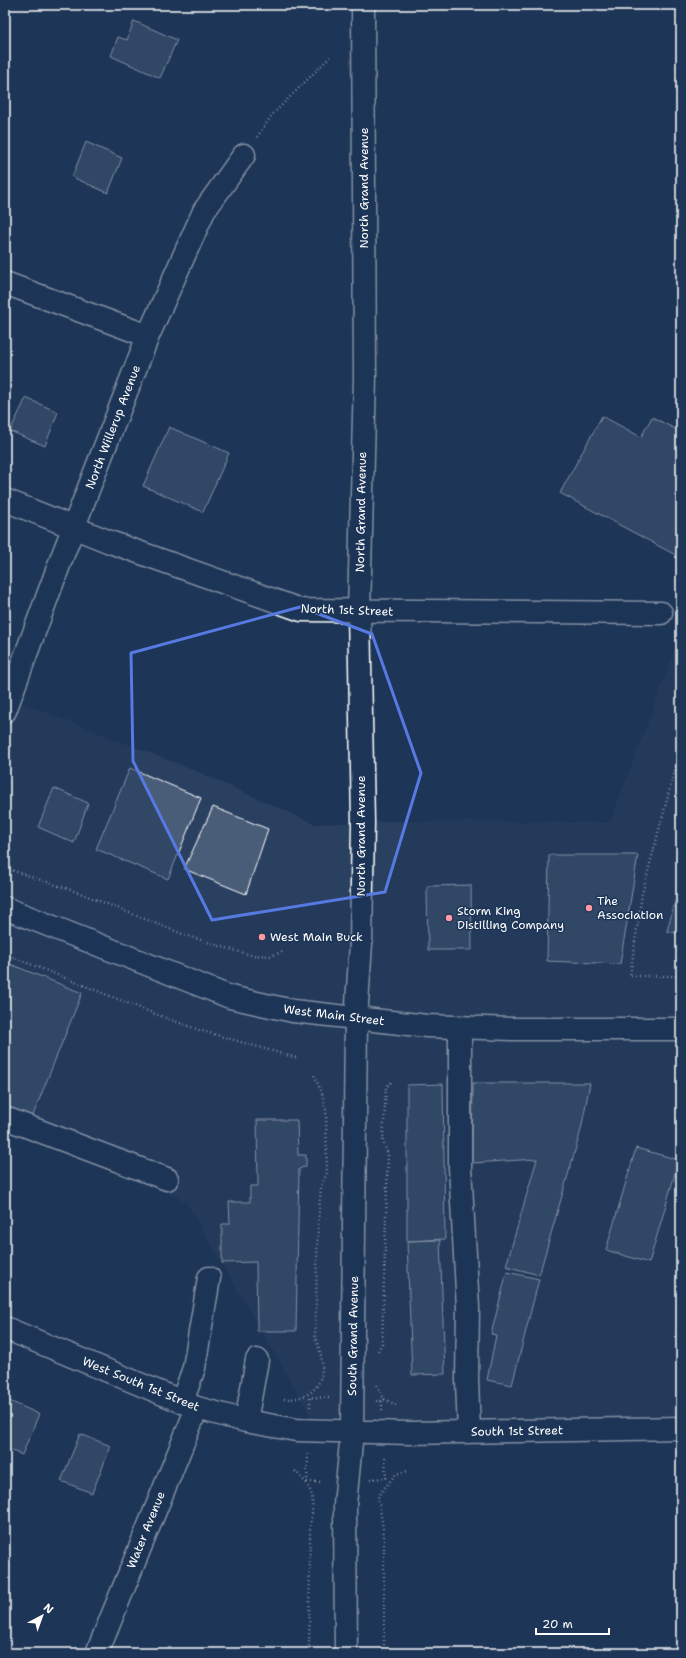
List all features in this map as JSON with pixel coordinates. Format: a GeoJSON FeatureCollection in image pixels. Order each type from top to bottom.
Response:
{"type":"FeatureCollection","features":[{"type":"Feature","properties":{"kind":"street","name":"North Grand Avenue"},"geometry":{"type":"LineString","coordinates":[[356,1019],[361,943],[363,822],[359,611],[365,377],[363,5]]}},
{"type":"Feature","properties":{"kind":"street","name":"North Willerup Avenue"},"geometry":{"type":"LineString","coordinates":[[5,711],[73,528],[148,336],[204,211],[244,155]]}},
{"type":"Feature","properties":{"kind":"street"},"geometry":{"type":"LineString","coordinates":[[5,283],[148,336]]}},
{"type":"Feature","properties":{"kind":"street","name":"North 1st Street"},"geometry":{"type":"LineString","coordinates":[[5,500],[73,528],[301,610],[661,612]]}},
{"type":"Feature","properties":{"kind":"street","name":"West Main Street"},"geometry":{"type":"LineString","coordinates":[[5,908],[230,997],[293,1011],[356,1019],[460,1028],[681,1029]]}},
{"type":"Feature","properties":{"kind":"street","name":"South Grand Avenue"},"geometry":{"type":"LineString","coordinates":[[346,1653],[345,1505],[352,1432],[356,1019]]}},
{"type":"Feature","properties":{"kind":"street"},"geometry":{"type":"LineString","coordinates":[[460,1028],[460,1167],[468,1308],[467,1380],[469,1432]]}},
{"type":"Feature","properties":{"kind":"street"},"geometry":{"type":"LineString","coordinates":[[5,1118],[167,1178]]}},
{"type":"Feature","properties":{"kind":"street","name":"Water Avenue"},"geometry":{"type":"LineString","coordinates":[[97,1653],[189,1405],[209,1278]]}},
{"type":"Feature","properties":{"kind":"street","name":"West South 1st Street"},"geometry":{"type":"LineString","coordinates":[[5,1328],[189,1405],[246,1421],[296,1430],[352,1432]]}},
{"type":"Feature","properties":{"kind":"street"},"geometry":{"type":"LineString","coordinates":[[246,1421],[257,1360]]}},
{"type":"Feature","properties":{"kind":"street","name":"South 1st Street"},"geometry":{"type":"LineString","coordinates":[[352,1432],[469,1432],[681,1428]]}},
{"type":"Feature","properties":{"kind":"path"},"geometry":{"type":"LineString","coordinates":[[244,155],[272,115],[330,56]]}},
{"type":"Feature","properties":{"kind":"path"},"geometry":{"type":"LineString","coordinates":[[681,747],[642,894],[630,976],[681,976]]}},
{"type":"Feature","properties":{"kind":"path"},"geometry":{"type":"LineString","coordinates":[[5,868],[77,892],[185,935],[226,948],[251,955],[271,956],[284,952]]}},
{"type":"Feature","properties":{"kind":"path"},"geometry":{"type":"LineString","coordinates":[[5,954],[199,1030],[298,1058]]}},
{"type":"Feature","properties":{"kind":"path"},"geometry":{"type":"LineString","coordinates":[[284,1399],[294,1399],[308,1393],[322,1377],[323,1363],[321,1352],[315,1338],[318,1224],[321,1186],[328,1173],[326,1110],[322,1093],[314,1075]]}},
{"type":"Feature","properties":{"kind":"path"},"geometry":{"type":"LineString","coordinates":[[376,1355],[382,1343],[388,1155],[383,1142],[386,1087],[392,1082]]}},
{"type":"Feature","properties":{"kind":"path"},"geometry":{"type":"LineString","coordinates":[[374,1380],[384,1399],[396,1406]]}},
{"type":"Feature","properties":{"kind":"path"},"geometry":{"type":"LineString","coordinates":[[308,1393],[310,1397]]}},
{"type":"Feature","properties":{"kind":"path"},"geometry":{"type":"LineString","coordinates":[[295,1471],[307,1482],[313,1497],[310,1527],[309,1653]]}},
{"type":"Feature","properties":{"kind":"path"},"geometry":{"type":"LineString","coordinates":[[384,1653],[384,1535],[378,1496],[396,1474],[408,1471]]}},
{"type":"Feature","properties":{"kind":"path"},"geometry":{"type":"LineString","coordinates":[[386,1478],[390,1482]]}},
{"type":"Feature","properties":{"kind":"highlighted area"},"geometry":{"type":"Polygon","coordinates":[[[300,607],[372,634],[421,773],[385,892],[212,920],[133,761],[131,653],[300,607]]]}},
{"type":"Feature","properties":{"kind":"shaded area"},"geometry":{"type":"Polygon","coordinates":[[[681,634],[681,1432],[311,1416],[185,1201],[5,1123],[5,696],[196,771],[315,824],[402,821],[610,822],[681,634]]]}},
{"type":"Feature","properties":{"kind":"building"},"geometry":{"type":"Polygon","coordinates":[[[134,21],[177,40],[160,78],[111,56],[118,37],[127,40],[134,21]]]}},
{"type":"Feature","properties":{"kind":"building"},"geometry":{"type":"Polygon","coordinates":[[[86,142],[122,158],[108,193],[72,177],[86,142]]]}},
{"type":"Feature","properties":{"kind":"building"},"geometry":{"type":"Polygon","coordinates":[[[26,398],[58,412],[45,446],[10,431],[26,398]]]}},
{"type":"Feature","properties":{"kind":"building"},"geometry":{"type":"Polygon","coordinates":[[[602,416],[641,437],[652,417],[681,432],[681,558],[560,493],[602,416]]]}},
{"type":"Feature","properties":{"kind":"building"},"geometry":{"type":"Polygon","coordinates":[[[169,427],[229,453],[203,512],[143,486],[169,427]]]}},
{"type":"Feature","properties":{"kind":"building"},"geometry":{"type":"Polygon","coordinates":[[[130,768],[201,798],[168,879],[96,849],[130,768]]]}},
{"type":"Feature","properties":{"kind":"building"},"geometry":{"type":"Polygon","coordinates":[[[54,788],[88,803],[74,843],[38,827],[54,788]]]}},
{"type":"Feature","properties":{"kind":"building"},"geometry":{"type":"Polygon","coordinates":[[[213,807],[268,829],[246,894],[184,869],[213,807]]]}},
{"type":"Feature","properties":{"kind":"building","name":"The Association"},"geometry":{"type":"Polygon","coordinates":[[[549,855],[638,855],[620,964],[547,961],[549,855]]]}},
{"type":"Feature","properties":{"kind":"building"},"geometry":{"type":"Polygon","coordinates":[[[681,879],[681,934],[667,931],[681,879]]]}},
{"type":"Feature","properties":{"kind":"building","name":"Storm King Distilling Company"},"geometry":{"type":"Polygon","coordinates":[[[471,885],[472,950],[428,950],[427,886],[471,885]]]}},
{"type":"Feature","properties":{"kind":"building"},"geometry":{"type":"Polygon","coordinates":[[[5,962],[82,993],[31,1120],[5,1109],[5,962]]]}},
{"type":"Feature","properties":{"kind":"building"},"geometry":{"type":"Polygon","coordinates":[[[473,1083],[590,1083],[581,1130],[539,1275],[506,1266],[537,1159],[472,1163],[473,1083]]]}},
{"type":"Feature","properties":{"kind":"building"},"geometry":{"type":"Polygon","coordinates":[[[443,1084],[445,1239],[407,1241],[407,1085],[443,1084]]]}},
{"type":"Feature","properties":{"kind":"building"},"geometry":{"type":"Polygon","coordinates":[[[257,1120],[297,1120],[298,1155],[306,1155],[306,1166],[299,1169],[296,1331],[257,1331],[256,1262],[222,1263],[222,1224],[230,1224],[229,1202],[250,1202],[250,1186],[258,1186],[257,1120]]]}},
{"type":"Feature","properties":{"kind":"building"},"geometry":{"type":"Polygon","coordinates":[[[636,1148],[679,1160],[649,1263],[606,1250],[636,1148]]]}},
{"type":"Feature","properties":{"kind":"building"},"geometry":{"type":"Polygon","coordinates":[[[440,1240],[445,1374],[412,1375],[407,1241],[440,1240]]]}},
{"type":"Feature","properties":{"kind":"building"},"geometry":{"type":"Polygon","coordinates":[[[507,1272],[539,1279],[512,1385],[487,1380],[496,1335],[491,1334],[507,1272]]]}},
{"type":"Feature","properties":{"kind":"building"},"geometry":{"type":"Polygon","coordinates":[[[5,1399],[39,1414],[22,1455],[5,1448],[5,1399]]]}},
{"type":"Feature","properties":{"kind":"building"},"geometry":{"type":"Polygon","coordinates":[[[80,1434],[111,1446],[92,1493],[61,1481],[80,1434]]]}},
{"type":"Feature","properties":{"kind":"railway"},"geometry":{"type":"LineString","coordinates":[[675,1653],[681,1630]]}},
{"type":"Feature","properties":{"kind":"place","name":"The Association"},"geometry":{"type":"Point","coordinates":[589,908]}},
{"type":"Feature","properties":{"kind":"place","name":"Storm King Distilling Company"},"geometry":{"type":"Point","coordinates":[449,918]}},
{"type":"Feature","properties":{"kind":"place","name":"West Main Buck"},"geometry":{"type":"Point","coordinates":[262,937]}}]}
